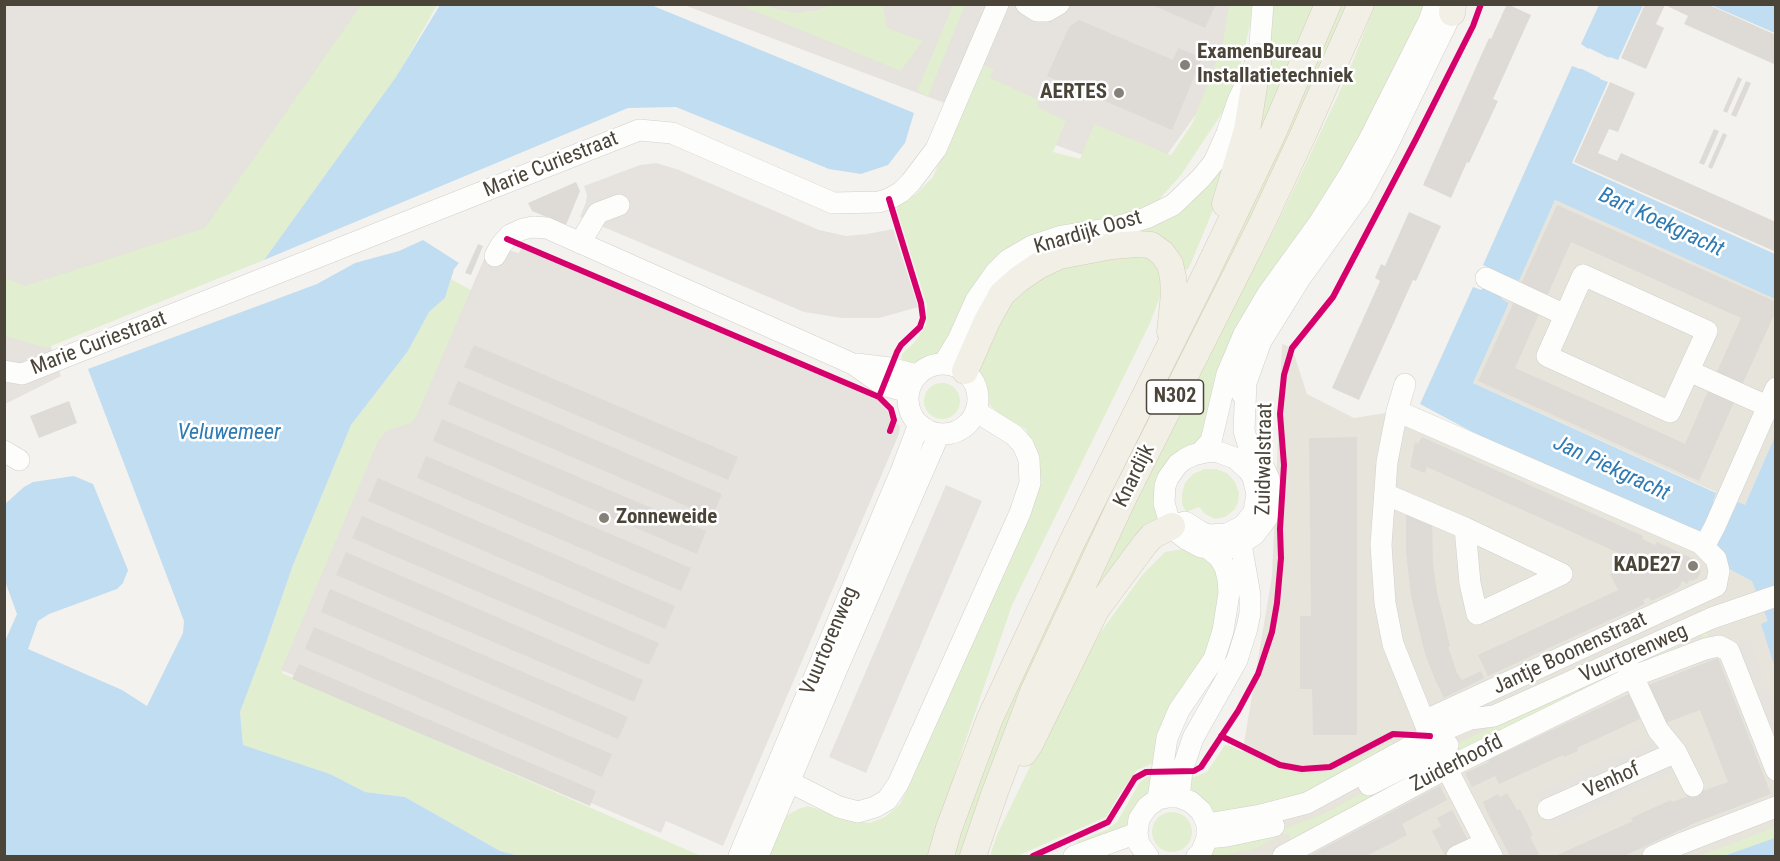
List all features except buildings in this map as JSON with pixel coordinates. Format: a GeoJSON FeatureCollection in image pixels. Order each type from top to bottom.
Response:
{"type":"FeatureCollection","features":[{"type":"Feature","properties":{"kind":"main road","name":"Knardijk"},"geometry":{"type":"LineString","coordinates":[[941,856],[949,828],[990,718],[1072,542],[1273,133],[1328,4]]}},
{"type":"Feature","properties":{"kind":"main road","name":"Knardijk"},"geometry":{"type":"LineString","coordinates":[[973,856],[1033,692],[1123,499],[1304,135],[1361,4]]}},
{"type":"Feature","properties":{"kind":"main road","name":"N302"},"geometry":{"type":"LineString","coordinates":[[1207,271],[1247,130],[1260,56]]}},
{"type":"Feature","properties":{"kind":"main road"},"geometry":{"type":"LineString","coordinates":[[955,367],[987,321],[1002,294],[1038,266],[1059,256],[1112,246],[1137,244],[1151,245],[1162,253],[1170,264],[1174,294],[1166,353]]}},
{"type":"Feature","properties":{"kind":"main road","name":"N302"},"geometry":{"type":"LineString","coordinates":[[995,792],[1030,744],[1096,610],[1132,562],[1168,542],[1179,533]]}},
{"type":"Feature","properties":{"kind":"street","name":"Marie Curiestraat"},"geometry":{"type":"LineString","coordinates":[[4,371],[22,375],[639,130],[672,133],[833,203],[879,202],[889,199],[911,183],[936,149],[998,4]]}},
{"type":"Feature","properties":{"kind":"street"},"geometry":{"type":"LineString","coordinates":[[1026,4],[1037,11],[1047,11],[1059,4]]}},
{"type":"Feature","properties":{"kind":"street","name":"Knardijk Oost"},"geometry":{"type":"LineString","coordinates":[[955,367],[958,340],[976,300],[995,273],[1008,260],[1032,246],[1062,236],[1113,228],[1146,218],[1173,205],[1201,178],[1214,162],[1238,101],[1260,56],[1263,4]]}},
{"type":"Feature","properties":{"kind":"street","name":"Zuidwalstraat"},"geometry":{"type":"LineString","coordinates":[[1247,459],[1248,444],[1244,430],[1246,382],[1261,341],[1280,309],[1361,194],[1387,146],[1449,7]]}},
{"type":"Feature","properties":{"kind":"street","name":"Zuidwalstraat"},"geometry":{"type":"LineString","coordinates":[[1201,452],[1211,441],[1227,374],[1244,334],[1267,295],[1319,223],[1355,164],[1429,21],[1449,7]]}},
{"type":"Feature","properties":{"kind":"street"},"geometry":{"type":"LineString","coordinates":[[580,243],[598,213],[619,205]]}},
{"type":"Feature","properties":{"kind":"street"},"geometry":{"type":"LineString","coordinates":[[495,256],[510,235],[533,227],[547,228],[853,364],[890,368],[912,384]]}},
{"type":"Feature","properties":{"kind":"street"},"geometry":{"type":"LineString","coordinates":[[1583,275],[1707,331],[1689,371],[1670,412],[1547,356],[1583,275]]}},
{"type":"Feature","properties":{"kind":"street"},"geometry":{"type":"LineString","coordinates":[[1486,278],[1565,315]]}},
{"type":"Feature","properties":{"kind":"street"},"geometry":{"type":"LineString","coordinates":[[935,364],[955,367],[973,379],[978,389],[977,412],[962,429],[954,433],[939,434],[928,431],[913,418],[910,410],[912,384],[926,368],[935,364]]}},
{"type":"Feature","properties":{"kind":"street"},"geometry":{"type":"LineString","coordinates":[[1397,411],[1700,543],[1704,547],[1771,397],[1689,371]]}},
{"type":"Feature","properties":{"kind":"street"},"geometry":{"type":"LineString","coordinates":[[1405,384],[1387,462],[1381,545],[1385,603],[1393,644],[1434,744],[1488,850],[1456,856]]}},
{"type":"Feature","properties":{"kind":"street"},"geometry":{"type":"LineString","coordinates":[[782,778],[839,807],[858,812],[875,807],[887,800],[898,784],[1020,513],[1030,483],[1029,459],[1023,445],[1014,435],[977,412]]}},
{"type":"Feature","properties":{"kind":"street","name":"Vuurtorenweg"},"geometry":{"type":"LineString","coordinates":[[758,856],[782,778],[919,424]]}},
{"type":"Feature","properties":{"kind":"street","name":"Vuurtorenweg"},"geometry":{"type":"LineString","coordinates":[[739,856],[782,778],[836,670],[939,434]]}},
{"type":"Feature","properties":{"kind":"street"},"geometry":{"type":"LineString","coordinates":[[1209,451],[1247,459],[1265,470],[1272,499],[1267,518],[1229,548],[1201,547],[1179,533],[1166,512],[1164,503],[1165,486],[1178,464],[1193,455],[1209,451]]}},
{"type":"Feature","properties":{"kind":"street"},"geometry":{"type":"LineString","coordinates":[[1385,494],[1465,528],[1562,574],[1477,614],[1470,583],[1465,528]]}},
{"type":"Feature","properties":{"kind":"street"},"geometry":{"type":"LineString","coordinates":[[1179,533],[1185,522],[1201,532],[1218,536],[1246,535]]}},
{"type":"Feature","properties":{"kind":"street","name":"Zuidwalstraat"},"geometry":{"type":"LineString","coordinates":[[1168,798],[1182,771],[1193,738],[1237,660],[1247,628],[1250,595],[1246,535]]}},
{"type":"Feature","properties":{"kind":"street","name":"Jantje Boonenstraat"},"geometry":{"type":"LineString","coordinates":[[1434,744],[1716,586],[1719,571],[1716,559],[1704,547]]}},
{"type":"Feature","properties":{"kind":"street"},"geometry":{"type":"LineString","coordinates":[[1168,798],[1167,738],[1179,710],[1214,659],[1223,631],[1229,592],[1228,579],[1219,557],[1209,549]]}},
{"type":"Feature","properties":{"kind":"street","name":"Vuurtorenweg"},"geometry":{"type":"LineString","coordinates":[[1204,840],[1265,829],[1309,816],[1434,744],[1477,730],[1494,716],[1629,668],[1712,618],[1768,599]]}},
{"type":"Feature","properties":{"kind":"street"},"geometry":{"type":"LineString","coordinates":[[1693,786],[1676,752],[1658,730],[1629,668],[1719,646],[1729,651],[1776,770]]}},
{"type":"Feature","properties":{"kind":"street","name":"Zuiderhoofd"},"geometry":{"type":"LineString","coordinates":[[1283,856],[1434,744],[1629,668]]}},
{"type":"Feature","properties":{"kind":"street","name":"Venhof"},"geometry":{"type":"LineString","coordinates":[[1548,809],[1676,752]]}},
{"type":"Feature","properties":{"kind":"street"},"geometry":{"type":"LineString","coordinates":[[1143,856],[1137,833],[1139,819],[1147,807],[1168,798],[1191,802],[1201,811],[1204,840]]}},
{"type":"Feature","properties":{"kind":"street"},"geometry":{"type":"LineString","coordinates":[[1653,856],[1776,807]]}},
{"type":"Feature","properties":{"kind":"street"},"geometry":{"type":"LineString","coordinates":[[1074,856],[1137,833]]}},
{"type":"Feature","properties":{"kind":"shaded area"},"geometry":{"type":"Polygon","coordinates":[[[5,5],[383,5],[218,271],[47,336],[61,376],[5,404],[5,5]]]}},
{"type":"Feature","properties":{"kind":"shaded area"},"geometry":{"type":"Polygon","coordinates":[[[684,5],[1239,5],[1229,68],[1149,180],[684,5]]]}},
{"type":"Feature","properties":{"kind":"shaded area"},"geometry":{"type":"Polygon","coordinates":[[[656,163],[679,170],[819,230],[846,236],[893,229],[918,307],[879,318],[842,318],[804,312],[580,217],[587,195],[584,186],[640,165],[656,163]]]}},
{"type":"Feature","properties":{"kind":"shaded area"},"geometry":{"type":"Polygon","coordinates":[[[1555,200],[1775,299],[1775,436],[1745,505],[1732,510],[1713,500],[1716,492],[1473,383],[1509,303],[1501,297],[1509,279],[1519,281],[1555,200]]]}},
{"type":"Feature","properties":{"kind":"shaded area","name":"Zonneweide"},"geometry":{"type":"Polygon","coordinates":[[[490,245],[519,253],[521,248],[878,400],[887,410],[890,418],[900,426],[899,434],[723,846],[666,821],[661,833],[281,670],[378,441],[388,430],[411,423],[417,415],[490,245]]]}},
{"type":"Feature","properties":{"kind":"shaded area"},"geometry":{"type":"Polygon","coordinates":[[[1282,344],[1292,348],[1307,394],[1354,418],[1418,408],[1750,561],[1775,625],[1775,856],[1225,856],[1272,576],[1282,344]]]}},
{"type":"Feature","properties":{"kind":"shaded area"},"geometry":{"type":"Polygon","coordinates":[[[946,485],[982,501],[866,773],[829,757],[946,485]]]}},
{"type":"Feature","properties":{"kind":"shaded area"},"geometry":{"type":"Polygon","coordinates":[[[1749,640],[1763,676],[1750,682],[1735,646],[1749,640]]]}},
{"type":"Feature","properties":{"kind":"shaded area"},"geometry":{"type":"Polygon","coordinates":[[[1767,687],[1775,707],[1775,726],[1768,729],[1753,692],[1767,687]]]}},
{"type":"Feature","properties":{"kind":"shaded area"},"geometry":{"type":"Polygon","coordinates":[[[1650,740],[1655,751],[1663,748],[1674,772],[1554,828],[1536,793],[1650,740]]]}},
{"type":"Feature","properties":{"kind":"green space"},"geometry":{"type":"Polygon","coordinates":[[[361,5],[437,5],[396,78],[264,260],[46,348],[5,336],[5,278],[25,286],[205,228],[361,5]]]}},
{"type":"Feature","properties":{"kind":"green space"},"geometry":{"type":"Polygon","coordinates":[[[740,5],[766,5],[796,13],[831,5],[883,5],[887,28],[923,41],[901,71],[740,5]]]}},
{"type":"Feature","properties":{"kind":"green space"},"geometry":{"type":"Polygon","coordinates":[[[953,5],[965,5],[928,96],[917,91],[953,5]]]}},
{"type":"Feature","properties":{"kind":"green space"},"geometry":{"type":"Polygon","coordinates":[[[1229,5],[1252,5],[1251,20],[1234,95],[1181,175],[1156,203],[1109,221],[946,351],[915,366],[901,366],[902,354],[914,343],[926,325],[927,306],[897,210],[899,201],[916,194],[933,177],[982,65],[994,69],[990,78],[1039,100],[1037,107],[1066,121],[1053,152],[1080,159],[1094,124],[1171,155],[1192,124],[1222,47],[1229,5]]]}},
{"type":"Feature","properties":{"kind":"green space"},"geometry":{"type":"Polygon","coordinates":[[[1269,5],[1316,5],[1235,194],[1269,5]]]}},
{"type":"Feature","properties":{"kind":"green space"},"geometry":{"type":"Polygon","coordinates":[[[1339,5],[1351,5],[964,856],[953,856],[966,815],[1001,725],[1073,562],[1339,5]]]}},
{"type":"Feature","properties":{"kind":"green space"},"geometry":{"type":"Polygon","coordinates":[[[1375,5],[1428,5],[1210,423],[1199,441],[1173,459],[1163,523],[1072,629],[1188,393],[1274,230],[1347,76],[1375,5]]]}},
{"type":"Feature","properties":{"kind":"green space"},"geometry":{"type":"Polygon","coordinates":[[[1242,105],[1247,107],[1241,132],[1220,193],[1189,268],[1185,271],[1182,269],[1173,248],[1160,238],[1149,235],[1133,236],[1042,255],[1014,273],[998,288],[979,322],[964,358],[961,361],[958,360],[957,354],[963,339],[982,301],[1007,269],[1021,259],[1053,245],[1125,231],[1143,225],[1161,218],[1193,196],[1224,156],[1242,105]]]}},
{"type":"Feature","properties":{"kind":"green space"},"geometry":{"type":"Polygon","coordinates":[[[1135,253],[1152,261],[1159,269],[1160,297],[1150,323],[1012,605],[929,856],[764,856],[776,826],[798,809],[808,806],[853,821],[870,823],[885,817],[900,804],[1039,472],[1026,429],[998,413],[989,404],[982,389],[977,366],[1000,309],[1059,263],[1135,253]]]}},
{"type":"Feature","properties":{"kind":"green space"},"geometry":{"type":"Polygon","coordinates":[[[451,279],[478,294],[422,419],[311,600],[282,673],[701,856],[519,856],[500,851],[405,797],[365,792],[330,774],[243,745],[240,712],[293,565],[351,425],[408,351],[428,313],[445,298],[451,279]]]}},
{"type":"Feature","properties":{"kind":"green space"},"geometry":{"type":"Polygon","coordinates":[[[942,383],[955,388],[960,401],[955,414],[942,419],[929,414],[924,401],[929,388],[942,383]]]}},
{"type":"Feature","properties":{"kind":"green space"},"geometry":{"type":"Polygon","coordinates":[[[1205,469],[1216,469],[1227,473],[1235,482],[1239,493],[1238,503],[1234,510],[1225,517],[1215,519],[1205,514],[1199,507],[1186,512],[1182,504],[1185,483],[1193,474],[1205,469]]]}},
{"type":"Feature","properties":{"kind":"green space"},"geometry":{"type":"Polygon","coordinates":[[[1184,549],[1201,554],[1219,573],[1223,606],[1207,655],[1156,762],[1137,770],[1106,817],[1017,856],[990,856],[997,835],[1047,731],[1100,633],[1143,574],[1165,552],[1184,549]]]}},
{"type":"Feature","properties":{"kind":"green space"},"geometry":{"type":"Polygon","coordinates":[[[1706,628],[1709,639],[1706,641],[1702,635],[1460,750],[1457,745],[1458,743],[1706,628]]]}},
{"type":"Feature","properties":{"kind":"green space"},"geometry":{"type":"Polygon","coordinates":[[[1391,742],[1396,750],[1289,803],[1218,814],[1197,799],[1190,787],[1191,778],[1207,772],[1225,745],[1269,765],[1301,774],[1322,773],[1342,767],[1391,742]]]}},
{"type":"Feature","properties":{"kind":"green space"},"geometry":{"type":"Polygon","coordinates":[[[1407,770],[1410,776],[1298,835],[1299,842],[1289,848],[1290,834],[1283,834],[1254,849],[1226,856],[1207,856],[1218,845],[1278,831],[1321,815],[1407,770]]]}},
{"type":"Feature","properties":{"kind":"green space"},"geometry":{"type":"Polygon","coordinates":[[[1157,776],[1153,789],[1124,830],[1079,850],[1077,841],[1106,830],[1117,822],[1140,782],[1147,777],[1157,776]]]}},
{"type":"Feature","properties":{"kind":"green space"},"geometry":{"type":"Polygon","coordinates":[[[1172,812],[1186,818],[1192,832],[1186,846],[1172,852],[1158,846],[1152,832],[1158,818],[1172,812]]]}},
{"type":"Feature","properties":{"kind":"green space"},"geometry":{"type":"Polygon","coordinates":[[[1775,827],[1775,838],[1724,856],[1699,856],[1775,827]]]}},
{"type":"Feature","properties":{"kind":"water"},"geometry":{"type":"Polygon","coordinates":[[[440,5],[651,5],[914,113],[905,143],[888,165],[861,174],[829,169],[676,107],[628,108],[264,260],[396,77],[440,5]]]}},
{"type":"Feature","properties":{"kind":"water"},"geometry":{"type":"Polygon","coordinates":[[[1599,5],[1643,5],[1618,60],[1608,58],[1600,79],[1608,82],[1572,163],[1775,254],[1775,299],[1555,200],[1519,281],[1509,279],[1501,297],[1509,303],[1473,383],[1716,493],[1713,501],[1732,510],[1738,502],[1745,505],[1775,436],[1775,668],[1761,624],[1768,621],[1752,581],[1420,404],[1473,287],[1481,290],[1483,288],[1491,269],[1483,265],[1572,66],[1582,68],[1590,50],[1581,44],[1599,5]]]}},
{"type":"Feature","properties":{"kind":"water"},"geometry":{"type":"Polygon","coordinates":[[[1711,5],[1775,5],[1775,33],[1711,5]]]}},
{"type":"Feature","properties":{"kind":"water","name":"Veluwemeer"},"geometry":{"type":"Polygon","coordinates":[[[423,240],[459,263],[454,269],[445,298],[429,312],[408,351],[351,425],[293,565],[240,712],[243,745],[330,774],[365,792],[405,797],[500,851],[519,856],[5,856],[5,639],[17,614],[5,581],[5,504],[33,482],[74,476],[93,484],[128,570],[123,583],[117,589],[49,614],[38,621],[28,649],[122,690],[147,706],[183,633],[184,621],[88,369],[317,284],[355,263],[399,251],[423,240]]]}},
{"type":"Feature","properties":{"kind":"water"},"geometry":{"type":"Polygon","coordinates":[[[1775,838],[1775,856],[1724,856],[1775,838]]]}},
{"type":"Feature","properties":{"kind":"pier"},"geometry":{"type":"Polygon","coordinates":[[[1589,48],[1609,58],[1600,78],[1580,68],[1589,48]]]}},
{"type":"Feature","properties":{"kind":"cycle path"},"geometry":{"type":"LineString","coordinates":[[1033,856],[1108,822],[1135,778],[1146,772],[1194,771],[1201,767],[1238,711],[1258,674],[1272,632],[1277,603],[1284,465],[1280,414],[1284,375],[1292,348],[1333,297],[1416,139],[1473,26],[1481,4]]}},
{"type":"Feature","properties":{"kind":"cycle path"},"geometry":{"type":"LineString","coordinates":[[879,397],[897,352],[920,327],[923,318],[921,303],[889,199]]}},
{"type":"Feature","properties":{"kind":"cycle path"},"geometry":{"type":"LineString","coordinates":[[507,239],[879,397],[891,409],[894,420],[890,431]]}},
{"type":"Feature","properties":{"kind":"cycle path"},"geometry":{"type":"LineString","coordinates":[[1221,736],[1280,765],[1302,769],[1330,767],[1393,734],[1430,736]]}},
{"type":"Feature","properties":{"kind":"place","name":"ExamenBureau Installatietechniek"},"geometry":{"type":"Point","coordinates":[1185,65]}},
{"type":"Feature","properties":{"kind":"place","name":"AERTES"},"geometry":{"type":"Point","coordinates":[1119,93]}},
{"type":"Feature","properties":{"kind":"place","name":"Zonneweide"},"geometry":{"type":"Point","coordinates":[604,518]}},
{"type":"Feature","properties":{"kind":"place","name":"KADE27"},"geometry":{"type":"Point","coordinates":[1693,566]}},
{"type":"Feature","properties":{"kind":"water label","name":"Bart Koekgracht"},"geometry":{"type":"Point","coordinates":[1661,223]}},
{"type":"Feature","properties":{"kind":"water label","name":"Jan Piekgracht"},"geometry":{"type":"Point","coordinates":[1611,469]}}]}
